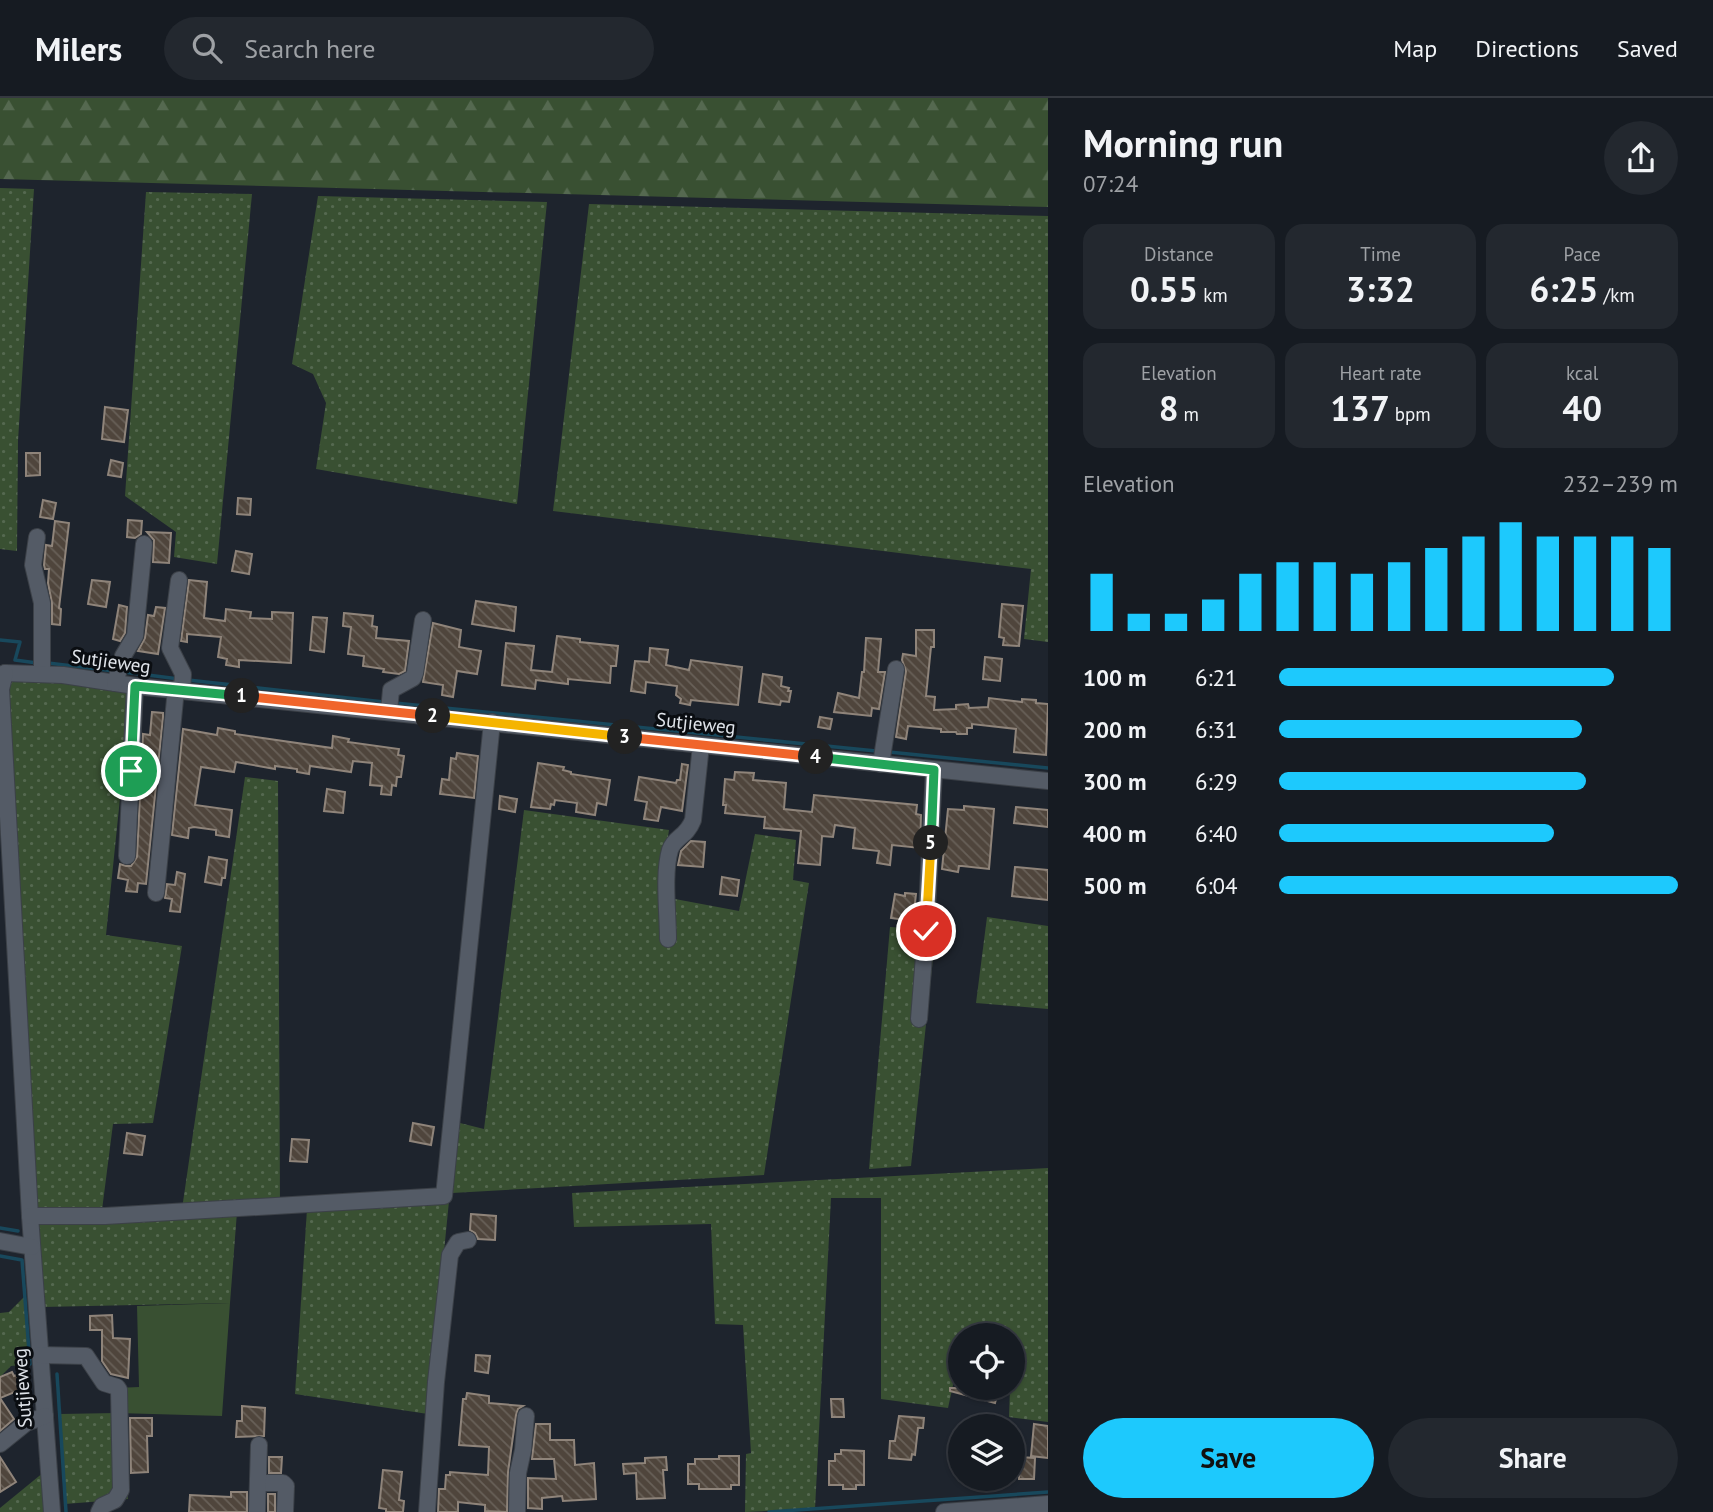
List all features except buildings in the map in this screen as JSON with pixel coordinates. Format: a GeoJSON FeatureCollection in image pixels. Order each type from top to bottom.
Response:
{"type":"FeatureCollection","features":[{"type":"Feature","properties":{"kind":"street"},"geometry":{"type":"LineString","coordinates":[[37,537],[33,565],[42,603],[42,674]]}},
{"type":"Feature","properties":{"kind":"street"},"geometry":{"type":"LineString","coordinates":[[115,683],[123,656],[135,636],[144,544]]}},
{"type":"Feature","properties":{"kind":"street"},"geometry":{"type":"LineString","coordinates":[[156,892],[183,674],[170,648],[178,580]]}},
{"type":"Feature","properties":{"kind":"street"},"geometry":{"type":"LineString","coordinates":[[389,711],[391,690],[413,678],[424,620]]}},
{"type":"Feature","properties":{"kind":"street","name":"Sutjieweg"},"geometry":{"type":"LineString","coordinates":[[51,1512],[30,1216],[1,689],[3,669],[135,686],[1048,781]]}},
{"type":"Feature","properties":{"kind":"street"},"geometry":{"type":"LineString","coordinates":[[881,764],[896,669]]}},
{"type":"Feature","properties":{"kind":"street"},"geometry":{"type":"LineString","coordinates":[[127,856],[135,686]]}},
{"type":"Feature","properties":{"kind":"street"},"geometry":{"type":"LineString","coordinates":[[30,1216],[118,1215],[444,1196],[492,722]]}},
{"type":"Feature","properties":{"kind":"street"},"geometry":{"type":"LineString","coordinates":[[668,939],[668,863],[675,840],[689,831],[693,820],[701,745]]}},
{"type":"Feature","properties":{"kind":"street"},"geometry":{"type":"LineString","coordinates":[[919,1019],[934,770]]}},
{"type":"Feature","properties":{"kind":"street"},"geometry":{"type":"LineString","coordinates":[[427,1512],[433,1418],[450,1255],[458,1242],[468,1240]]}},
{"type":"Feature","properties":{"kind":"street"},"geometry":{"type":"LineString","coordinates":[[0,1241],[32,1247]]}},
{"type":"Feature","properties":{"kind":"street"},"geometry":{"type":"LineString","coordinates":[[40,1355],[86,1356],[104,1383],[119,1390],[121,1490],[116,1500],[102,1506],[99,1512]]}},
{"type":"Feature","properties":{"kind":"street"},"geometry":{"type":"LineString","coordinates":[[0,1444],[26,1423],[45,1416]]}},
{"type":"Feature","properties":{"kind":"street"},"geometry":{"type":"LineString","coordinates":[[517,1512],[518,1473],[526,1416]]}},
{"type":"Feature","properties":{"kind":"street"},"geometry":{"type":"LineString","coordinates":[[257,1512],[259,1445]]}},
{"type":"Feature","properties":{"kind":"street"},"geometry":{"type":"LineString","coordinates":[[259,1483],[283,1483],[286,1486],[285,1512]]}},
{"type":"Feature","properties":{"kind":"street"},"geometry":{"type":"LineString","coordinates":[[944,1512],[1048,1504]]}},
{"type":"Feature","properties":{"kind":"green space"},"geometry":{"type":"Polygon","coordinates":[[[0,98],[1048,98],[1048,207],[0,179],[0,98]]]}},
{"type":"Feature","properties":{"kind":"green space"},"geometry":{"type":"Polygon","coordinates":[[[0,188],[34,189],[18,441],[17,551],[0,549],[0,188]]]}},
{"type":"Feature","properties":{"kind":"green space"},"geometry":{"type":"Polygon","coordinates":[[[146,192],[252,194],[217,564],[174,557],[176,532],[125,496],[146,192]]]}},
{"type":"Feature","properties":{"kind":"green space"},"geometry":{"type":"Polygon","coordinates":[[[318,196],[547,202],[517,504],[316,469],[326,403],[313,374],[292,364],[318,196]]]}},
{"type":"Feature","properties":{"kind":"green space"},"geometry":{"type":"Polygon","coordinates":[[[589,204],[1048,216],[1048,642],[1024,639],[1031,569],[553,511],[589,204]]]}},
{"type":"Feature","properties":{"kind":"green space"},"geometry":{"type":"Polygon","coordinates":[[[14,679],[63,680],[131,691],[106,935],[182,946],[153,1123],[113,1124],[102,1210],[37,1212],[8,688],[14,679]]]}},
{"type":"Feature","properties":{"kind":"green space"},"geometry":{"type":"Polygon","coordinates":[[[245,777],[278,781],[280,1205],[182,1209],[245,777]]]}},
{"type":"Feature","properties":{"kind":"green space"},"geometry":{"type":"Polygon","coordinates":[[[524,810],[669,830],[659,896],[739,911],[755,834],[796,840],[793,880],[809,883],[764,1175],[452,1193],[447,1170],[456,1122],[484,1129],[524,810]]]}},
{"type":"Feature","properties":{"kind":"green space"},"geometry":{"type":"Polygon","coordinates":[[[987,917],[1048,926],[1048,1009],[976,1003],[987,917]]]}},
{"type":"Feature","properties":{"kind":"green space"},"geometry":{"type":"Polygon","coordinates":[[[890,927],[936,930],[911,1166],[869,1169],[890,927]]]}},
{"type":"Feature","properties":{"kind":"green space"},"geometry":{"type":"Polygon","coordinates":[[[1048,1168],[1048,1422],[1025,1419],[1025,1414],[1009,1414],[1010,1400],[1025,1400],[1025,1323],[948,1323],[948,1408],[881,1399],[881,1198],[831,1198],[815,1509],[745,1512],[746,1454],[751,1453],[743,1325],[715,1324],[711,1224],[574,1227],[572,1193],[1048,1168]]]}},
{"type":"Feature","properties":{"kind":"green space"},"geometry":{"type":"Polygon","coordinates":[[[449,1201],[428,1414],[295,1394],[307,1209],[449,1201]]]}},
{"type":"Feature","properties":{"kind":"green space"},"geometry":{"type":"Polygon","coordinates":[[[237,1212],[230,1303],[42,1307],[36,1229],[39,1221],[237,1212]]]}},
{"type":"Feature","properties":{"kind":"green space"},"geometry":{"type":"Polygon","coordinates":[[[25,1296],[30,1364],[11,1366],[0,1377],[0,1313],[9,1312],[25,1296]]]}},
{"type":"Feature","properties":{"kind":"green space"},"geometry":{"type":"Polygon","coordinates":[[[230,1303],[222,1416],[117,1413],[116,1388],[139,1387],[137,1306],[230,1303]]]}},
{"type":"Feature","properties":{"kind":"green space"},"geometry":{"type":"Polygon","coordinates":[[[117,1413],[128,1499],[65,1504],[60,1414],[117,1413]]]}},
{"type":"Feature","properties":{"kind":"green space"},"geometry":{"type":"Polygon","coordinates":[[[44,1472],[47,1512],[0,1512],[0,1508],[44,1472]]]}},
{"type":"Feature","properties":{"kind":"waterway"},"geometry":{"type":"LineString","coordinates":[[0,640],[20,642],[15,660],[37,663]]}},
{"type":"Feature","properties":{"kind":"waterway"},"geometry":{"type":"LineString","coordinates":[[48,663],[114,671]]}},
{"type":"Feature","properties":{"kind":"waterway"},"geometry":{"type":"LineString","coordinates":[[124,672],[179,679]]}},
{"type":"Feature","properties":{"kind":"waterway"},"geometry":{"type":"LineString","coordinates":[[188,680],[384,702]]}},
{"type":"Feature","properties":{"kind":"waterway"},"geometry":{"type":"LineString","coordinates":[[395,703],[876,751]]}},
{"type":"Feature","properties":{"kind":"waterway"},"geometry":{"type":"LineString","coordinates":[[889,752],[1048,768]]}},
{"type":"Feature","properties":{"kind":"waterway"},"geometry":{"type":"LineString","coordinates":[[0,1228],[18,1231]]}},
{"type":"Feature","properties":{"kind":"waterway"},"geometry":{"type":"LineString","coordinates":[[0,1256],[22,1260],[30,1364]]}},
{"type":"Feature","properties":{"kind":"waterway"},"geometry":{"type":"LineString","coordinates":[[57,1374],[66,1512]]}},
{"type":"Feature","properties":{"kind":"waterway"},"geometry":{"type":"LineString","coordinates":[[769,1512],[1048,1492]]}},
{"type":"Feature","properties":{"kind":"route"},"geometry":{"type":"LineString","coordinates":[[131,771],[135,686],[934,770],[926,931]]}}]}
